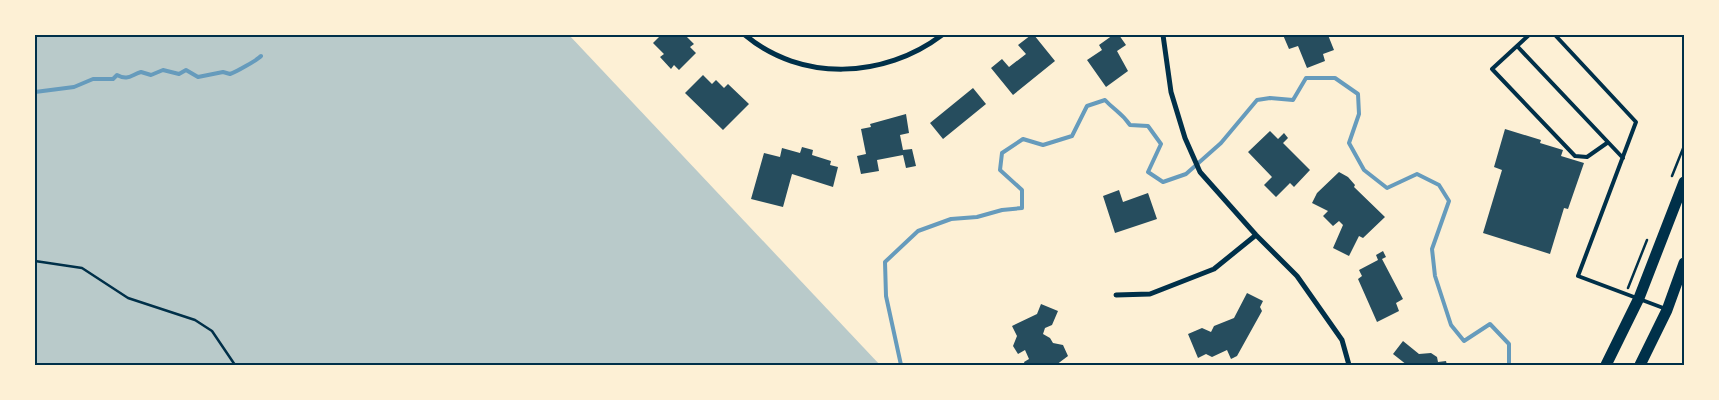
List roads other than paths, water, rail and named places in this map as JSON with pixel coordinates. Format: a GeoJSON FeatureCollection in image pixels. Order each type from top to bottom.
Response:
{"type":"FeatureCollection","features":[{"type":"Feature","properties":{"kind":"main road"},"geometry":{"type":"LineString","coordinates":[[1606,365],[1639,298],[1684,182]]}},
{"type":"Feature","properties":{"kind":"main road"},"geometry":{"type":"LineString","coordinates":[[1640,365],[1667,310],[1684,263]]}},
{"type":"Feature","properties":{"kind":"street"},"geometry":{"type":"LineString","coordinates":[[745,35],[774,56],[791,62],[831,70],[857,69],[887,62],[915,51],[942,35]]}},
{"type":"Feature","properties":{"kind":"street"},"geometry":{"type":"LineString","coordinates":[[1163,35],[1171,92],[1185,138],[1200,172],[1256,235],[1297,276],[1342,340],[1349,365]]}},
{"type":"Feature","properties":{"kind":"street"},"geometry":{"type":"LineString","coordinates":[[1116,295],[1150,294],[1214,269],[1256,235]]}},
{"type":"Feature","properties":{"kind":"lane"},"geometry":{"type":"LineString","coordinates":[[1529,35],[1492,69],[1575,156],[1587,157],[1607,143]]}},
{"type":"Feature","properties":{"kind":"lane"},"geometry":{"type":"LineString","coordinates":[[1555,35],[1636,122],[1578,276],[1667,310]]}},
{"type":"Feature","properties":{"kind":"lane"},"geometry":{"type":"LineString","coordinates":[[1517,46],[1623,158]]}},
{"type":"Feature","properties":{"kind":"waterway"},"geometry":{"type":"LineString","coordinates":[[35,92],[74,87],[93,79],[113,79],[117,75],[127,77],[141,72],[151,75],[163,70],[179,74],[186,70],[198,77],[223,72],[230,74],[261,56]]}},
{"type":"Feature","properties":{"kind":"waterway"},"geometry":{"type":"LineString","coordinates":[[901,365],[886,296],[885,262],[918,231],[951,219],[977,217],[1002,210],[1022,208],[1022,190],[1000,170],[1002,153],[1023,139],[1043,145],[1072,136],[1087,106],[1105,100],[1130,125],[1148,126],[1161,144],[1148,172],[1163,182],[1186,174],[1221,143],[1257,100],[1270,98],[1293,100],[1306,78],[1335,78],[1358,94],[1359,114],[1349,143],[1364,170],[1387,188],[1417,174],[1439,185],[1449,201],[1432,249],[1435,276],[1451,325],[1464,341],[1490,324],[1509,344],[1509,365]]}}]}
